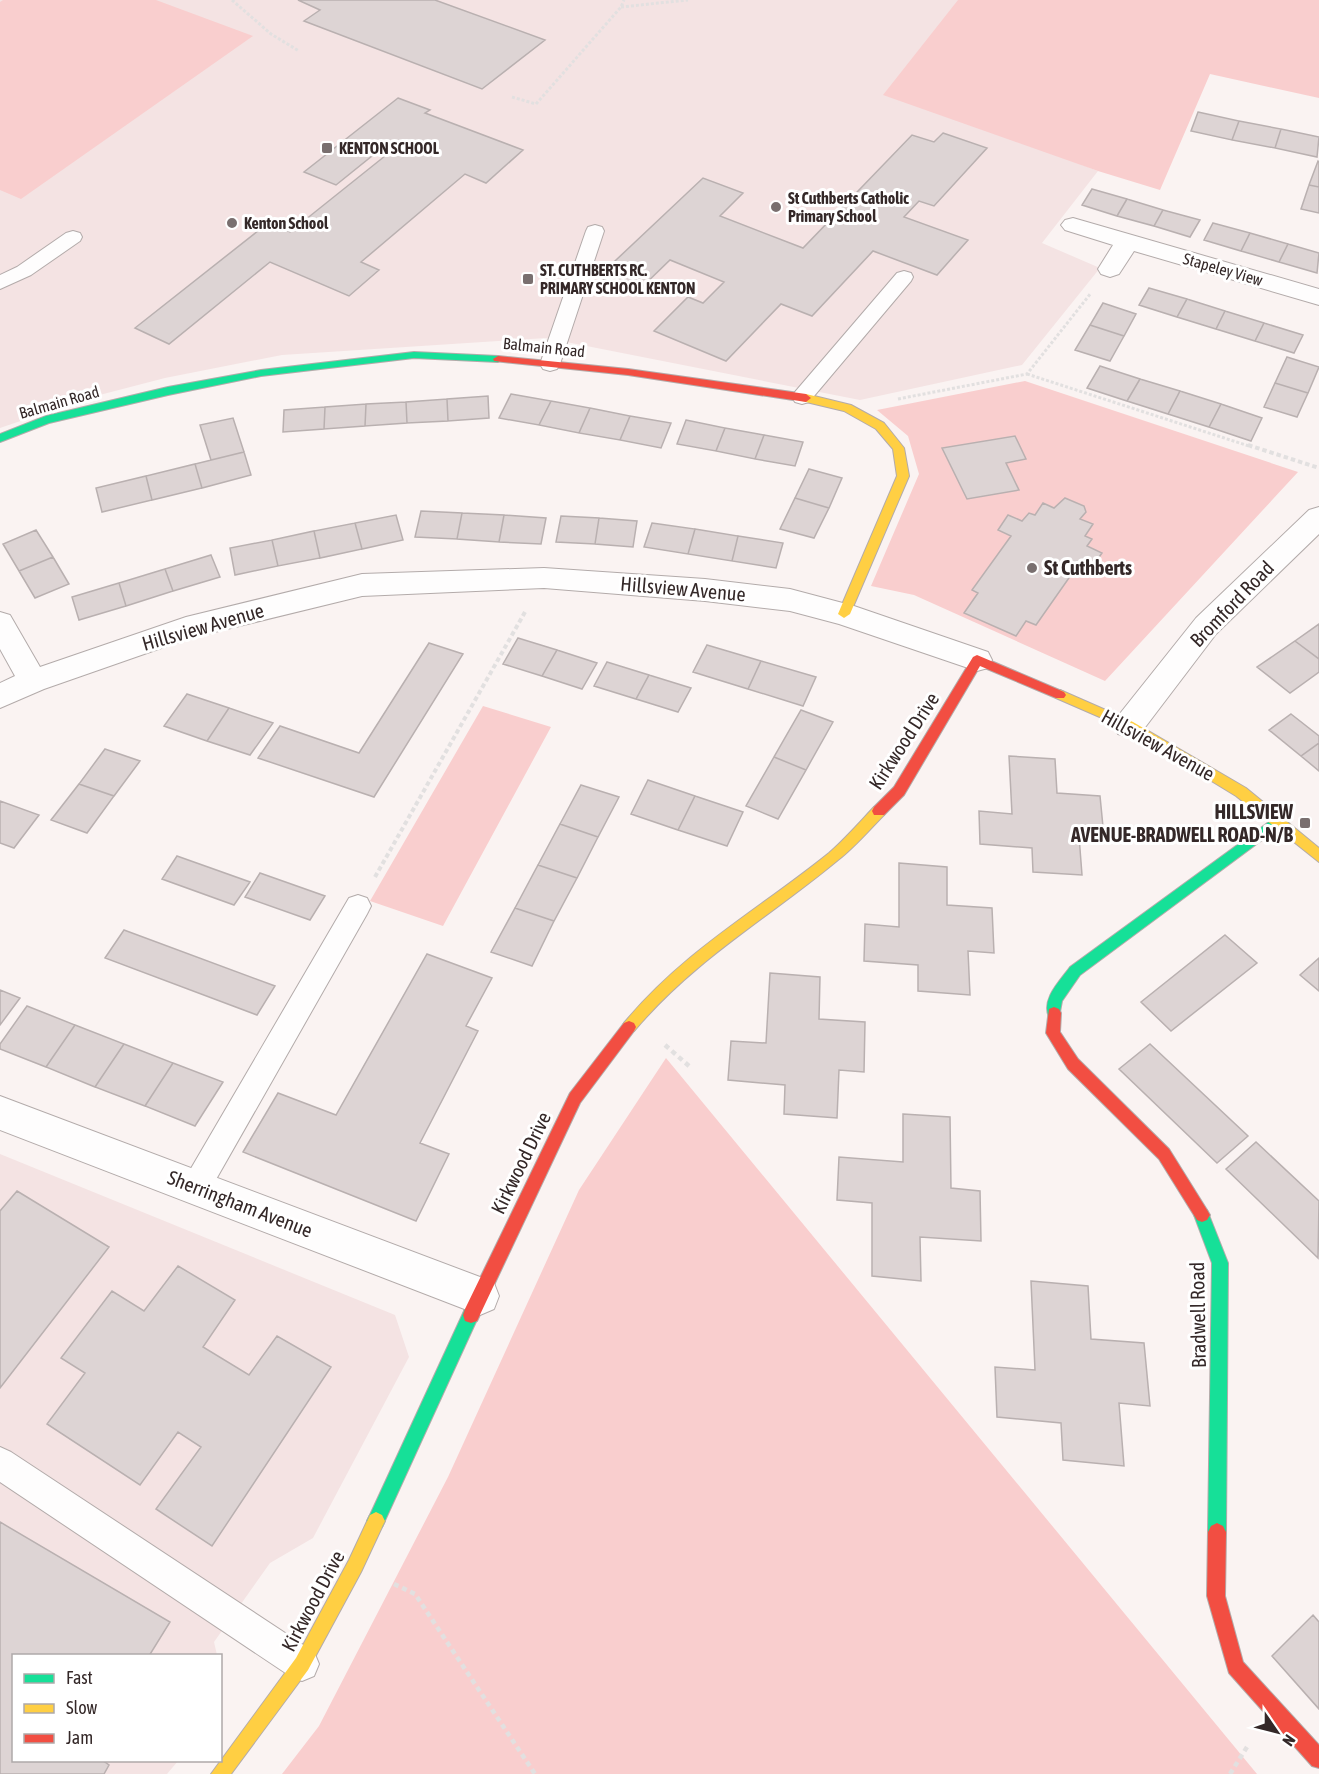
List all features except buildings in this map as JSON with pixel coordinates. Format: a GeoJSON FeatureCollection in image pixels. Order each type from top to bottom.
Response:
{"type":"FeatureCollection","features":[{"type":"Feature","properties":{"kind":"street","name":"Stapeley View"},"geometry":{"type":"LineString","coordinates":[[1073,225],[1319,297]]}},
{"type":"Feature","properties":{"kind":"street"},"geometry":{"type":"LineString","coordinates":[[1110,268],[1127,242]]}},
{"type":"Feature","properties":{"kind":"street","name":"Balmain Road"},"geometry":{"type":"LineString","coordinates":[[0,438],[46,420],[168,391],[261,373],[414,355],[486,358],[628,372],[802,397],[847,408],[880,426],[898,448],[903,476],[844,614]]}},
{"type":"Feature","properties":{"kind":"street","name":"Bromford Road"},"geometry":{"type":"LineString","coordinates":[[1129,725],[1206,626],[1317,522]]}},
{"type":"Feature","properties":{"kind":"street","name":"Hillsview Avenue"},"geometry":{"type":"LineString","coordinates":[[0,696],[33,681],[186,628],[362,585],[544,578],[705,590],[790,600],[844,614],[977,660],[1129,725],[1241,792],[1319,856]]}},
{"type":"Feature","properties":{"kind":"street"},"geometry":{"type":"LineString","coordinates":[[0,623],[33,681]]}},
{"type":"Feature","properties":{"kind":"street","name":"Kirkwood Drive"},"geometry":{"type":"LineString","coordinates":[[220,1774],[302,1664],[355,1566],[575,1098],[662,987],[699,956],[834,856],[899,791],[977,660]]}},
{"type":"Feature","properties":{"kind":"street","name":"Bradwell Road"},"geometry":{"type":"LineString","coordinates":[[1277,821],[1075,971],[1055,999],[1053,1034],[1073,1064],[1164,1154],[1199,1207],[1216,1252],[1220,1263],[1216,1596],[1235,1667],[1319,1759]]}},
{"type":"Feature","properties":{"kind":"street","name":"Sherringham Avenue"},"geometry":{"type":"LineString","coordinates":[[0,1113],[480,1296]]}},
{"type":"Feature","properties":{"kind":"lane"},"geometry":{"type":"LineString","coordinates":[[550,364],[595,231]]}},
{"type":"Feature","properties":{"kind":"lane"},"geometry":{"type":"LineString","coordinates":[[0,283],[24,272],[73,237]]}},
{"type":"Feature","properties":{"kind":"lane"},"geometry":{"type":"LineString","coordinates":[[802,397],[904,277]]}},
{"type":"Feature","properties":{"kind":"lane"},"geometry":{"type":"LineString","coordinates":[[196,1187],[358,906]]}},
{"type":"Feature","properties":{"kind":"lane"},"geometry":{"type":"LineString","coordinates":[[0,1464],[302,1664]]}},
{"type":"Feature","properties":{"kind":"path"},"geometry":{"type":"LineString","coordinates":[[232,0],[271,34],[299,51]]}},
{"type":"Feature","properties":{"kind":"path"},"geometry":{"type":"LineString","coordinates":[[512,97],[537,104],[621,7],[624,0]]}},
{"type":"Feature","properties":{"kind":"path"},"geometry":{"type":"LineString","coordinates":[[621,7],[688,0]]}},
{"type":"Feature","properties":{"kind":"path"},"geometry":{"type":"LineString","coordinates":[[1027,374],[1110,268]]}},
{"type":"Feature","properties":{"kind":"path"},"geometry":{"type":"LineString","coordinates":[[847,408],[1027,374],[1319,468]]}},
{"type":"Feature","properties":{"kind":"path"},"geometry":{"type":"LineString","coordinates":[[358,906],[544,578]]}},
{"type":"Feature","properties":{"kind":"path"},"geometry":{"type":"LineString","coordinates":[[355,1566],[415,1594],[535,1774]]}},
{"type":"Feature","properties":{"kind":"shaded area"},"geometry":{"type":"Polygon","coordinates":[[[0,0],[1174,0],[1082,165],[1098,171],[1042,243],[1100,268],[1022,365],[860,400],[546,338],[282,355],[165,378],[88,398],[0,428],[0,0]]]}},
{"type":"Feature","properties":{"kind":"shaded area"},"geometry":{"type":"Polygon","coordinates":[[[3,0],[156,0],[253,36],[21,199],[0,190],[0,2],[3,0]]]}},
{"type":"Feature","properties":{"kind":"shaded area"},"geometry":{"type":"Polygon","coordinates":[[[958,0],[1319,0],[1319,98],[1210,74],[1160,190],[1098,171],[883,95],[958,0]]]}},
{"type":"Feature","properties":{"kind":"shaded area"},"geometry":{"type":"Polygon","coordinates":[[[1025,381],[1298,472],[1105,681],[914,595],[871,586],[919,474],[908,436],[877,410],[1025,381]]]}},
{"type":"Feature","properties":{"kind":"shaded area"},"geometry":{"type":"Polygon","coordinates":[[[483,706],[551,727],[443,926],[370,901],[483,706]]]}},
{"type":"Feature","properties":{"kind":"shaded area"},"geometry":{"type":"Polygon","coordinates":[[[666,1058],[1257,1774],[282,1774],[319,1726],[448,1477],[579,1190],[666,1058]]]}},
{"type":"Feature","properties":{"kind":"shaded area"},"geometry":{"type":"Polygon","coordinates":[[[0,1154],[395,1315],[409,1357],[313,1538],[270,1563],[214,1642],[217,1654],[12,1654],[12,1762],[177,1762],[167,1774],[0,1774],[0,1154]]]}},
{"type":"Feature","properties":{"kind":"traffic: fast"},"geometry":{"type":"LineString","coordinates":[[0,438],[46,420],[168,391],[261,373],[414,355],[498,359]]}},
{"type":"Feature","properties":{"kind":"traffic: fast"},"geometry":{"type":"LineString","coordinates":[[1054,1013],[1055,999],[1075,971],[1277,821]]}},
{"type":"Feature","properties":{"kind":"traffic: fast"},"geometry":{"type":"LineString","coordinates":[[1202,1215],[1220,1263],[1217,1532]]}},
{"type":"Feature","properties":{"kind":"traffic: fast"},"geometry":{"type":"LineString","coordinates":[[376,1521],[471,1315]]}},
{"type":"Feature","properties":{"kind":"traffic: slow"},"geometry":{"type":"LineString","coordinates":[[806,398],[847,408],[880,426],[898,448],[903,476],[844,614]]}},
{"type":"Feature","properties":{"kind":"traffic: slow"},"geometry":{"type":"LineString","coordinates":[[1060,695],[1129,725],[1241,792],[1319,856]]}},
{"type":"Feature","properties":{"kind":"traffic: slow"},"geometry":{"type":"LineString","coordinates":[[629,1027],[651,1001],[700,956],[834,856],[879,811]]}},
{"type":"Feature","properties":{"kind":"traffic: slow"},"geometry":{"type":"LineString","coordinates":[[220,1774],[302,1664],[355,1566],[376,1521]]}},
{"type":"Feature","properties":{"kind":"traffic: jam"},"geometry":{"type":"LineString","coordinates":[[498,359],[628,372],[806,398]]}},
{"type":"Feature","properties":{"kind":"traffic: jam"},"geometry":{"type":"LineString","coordinates":[[879,811],[899,791],[977,660],[1060,695]]}},
{"type":"Feature","properties":{"kind":"traffic: jam"},"geometry":{"type":"LineString","coordinates":[[1054,1013],[1053,1033],[1073,1064],[1164,1154],[1202,1215]]}},
{"type":"Feature","properties":{"kind":"traffic: jam"},"geometry":{"type":"LineString","coordinates":[[471,1315],[575,1098],[629,1027]]}},
{"type":"Feature","properties":{"kind":"traffic: jam"},"geometry":{"type":"LineString","coordinates":[[1217,1532],[1216,1596],[1235,1667],[1319,1759]]}},
{"type":"Feature","properties":{"kind":"place","name":"KENTON SCHOOL"},"geometry":{"type":"Point","coordinates":[327,148]}},
{"type":"Feature","properties":{"kind":"place","name":"St Cuthberts Catholic Primary School"},"geometry":{"type":"Point","coordinates":[776,207]}},
{"type":"Feature","properties":{"kind":"place","name":"Kenton School"},"geometry":{"type":"Point","coordinates":[232,223]}},
{"type":"Feature","properties":{"kind":"place","name":"ST. CUTHBERTS RC. PRIMARY SCHOOL KENTON"},"geometry":{"type":"Point","coordinates":[528,279]}},
{"type":"Feature","properties":{"kind":"place","name":"St Cuthberts"},"geometry":{"type":"Point","coordinates":[1032,568]}},
{"type":"Feature","properties":{"kind":"place","name":"HILLSVIEW AVENUE-BRADWELL ROAD-N/B"},"geometry":{"type":"Point","coordinates":[1305,823]}}]}
